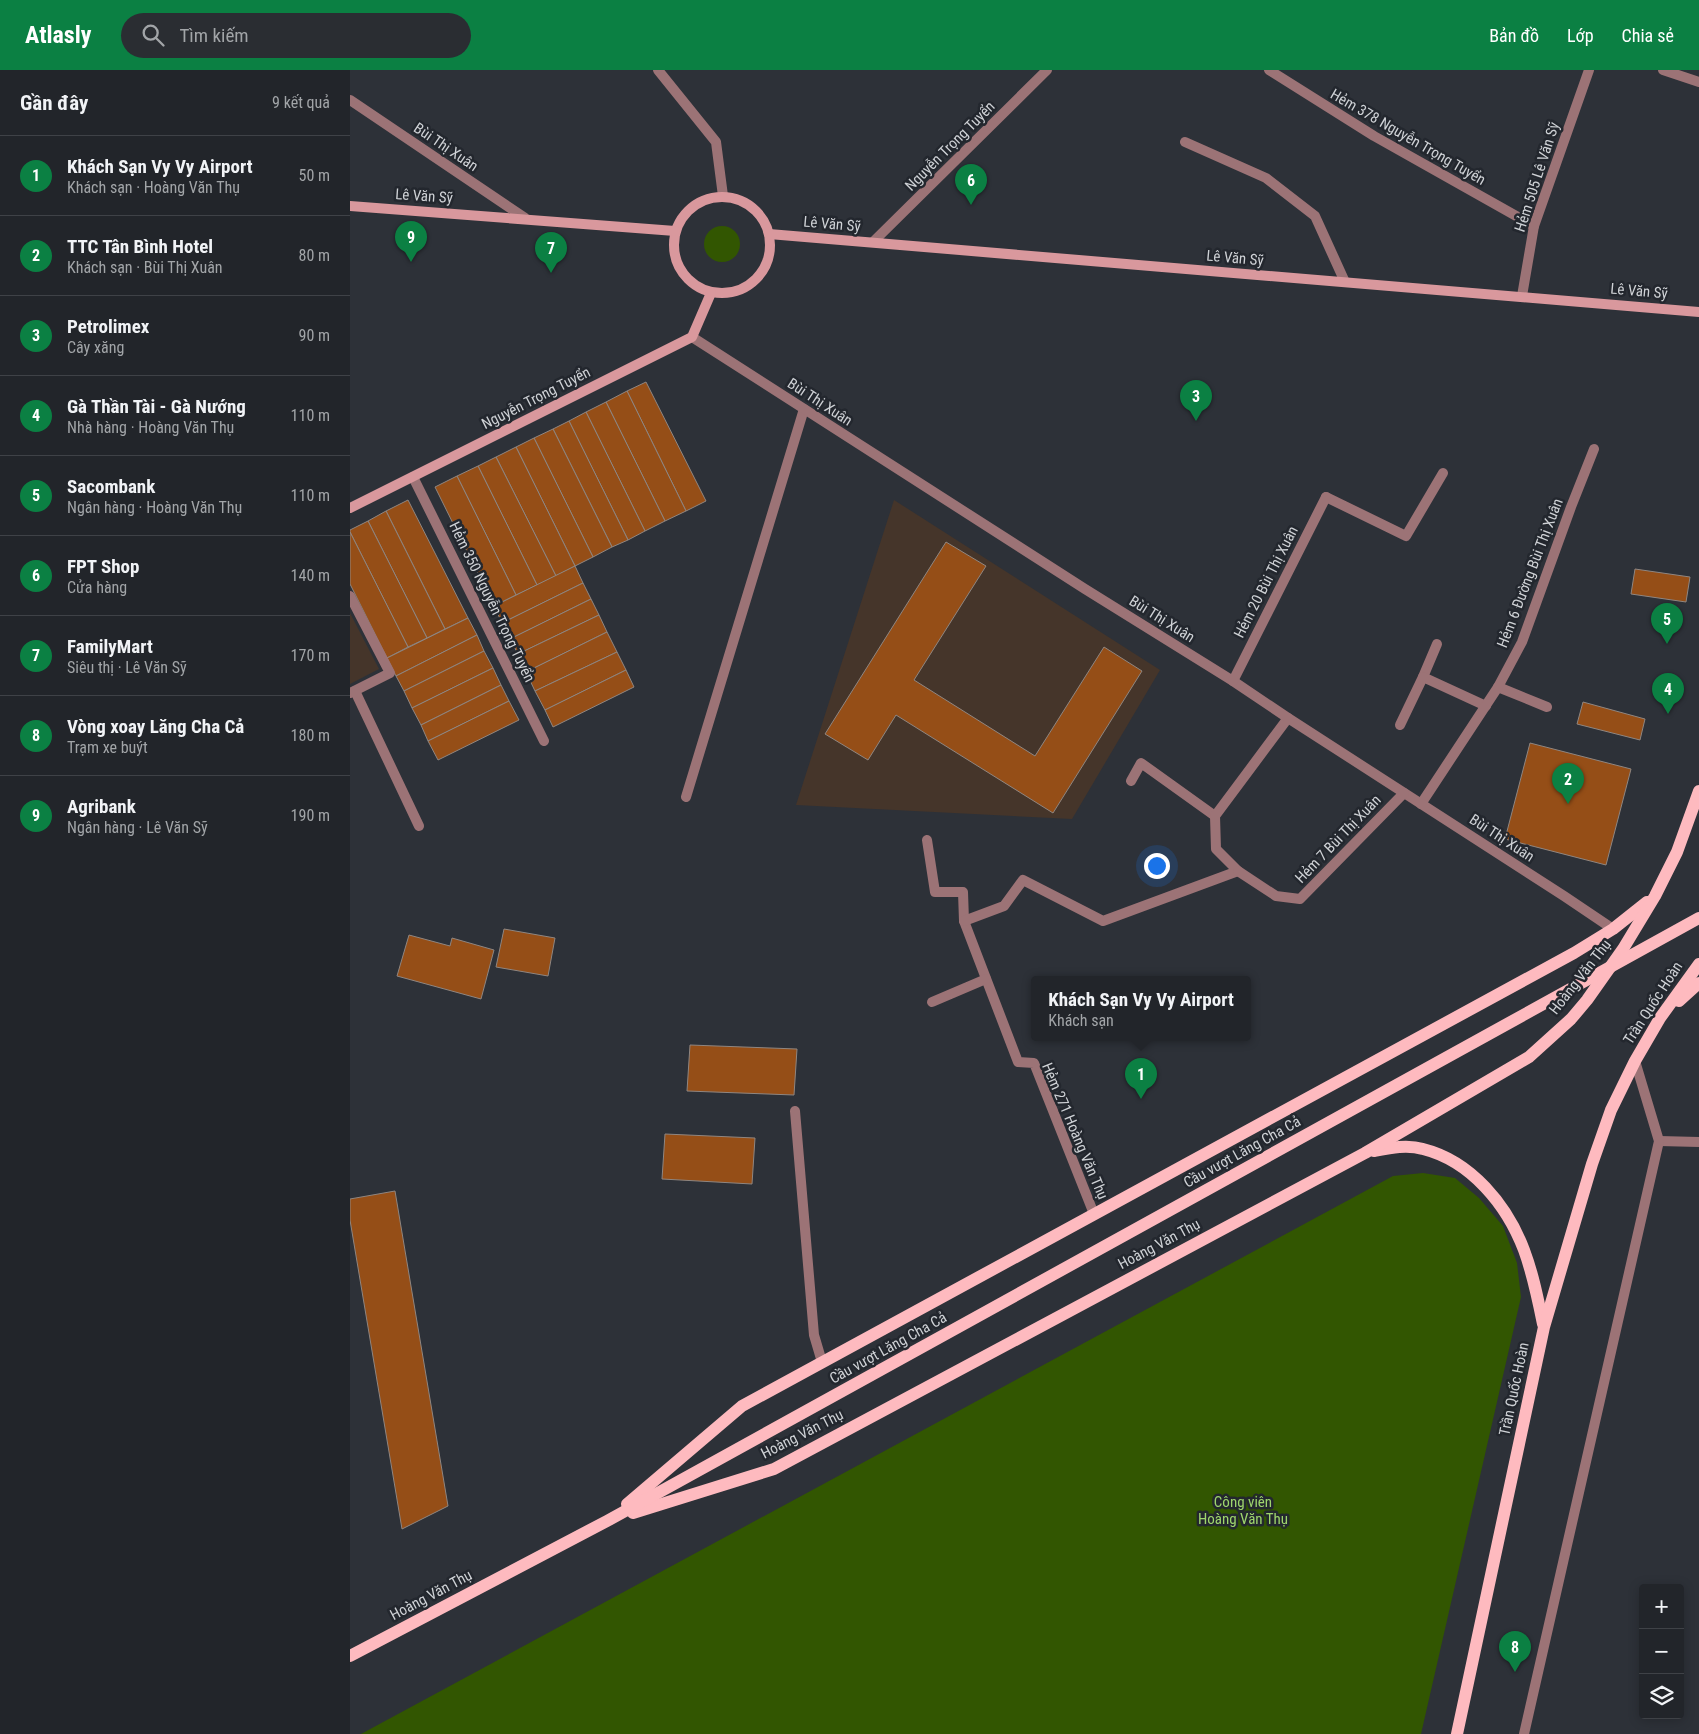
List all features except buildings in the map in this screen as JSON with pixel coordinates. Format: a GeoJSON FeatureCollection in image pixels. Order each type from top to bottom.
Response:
{"type":"FeatureCollection","features":[{"type":"Feature","properties":{"kind":"main road"},"geometry":{"type":"LineString","coordinates":[[722,196],[738,198],[752,206],[763,219],[770,234],[770,250],[766,266],[756,279],[743,288],[727,293],[711,292],[696,286],[684,276],[676,262],[673,247],[675,231],[682,217],[693,206],[707,198],[722,196]]}},
{"type":"Feature","properties":{"kind":"main road","name":"Lê Văn Sỹ"},"geometry":{"type":"LineString","coordinates":[[350,206],[675,231]]}},
{"type":"Feature","properties":{"kind":"main road","name":"Lê Văn Sỹ"},"geometry":{"type":"LineString","coordinates":[[770,234],[1699,312]]}},
{"type":"Feature","properties":{"kind":"main road"},"geometry":{"type":"LineString","coordinates":[[692,337],[711,292]]}},
{"type":"Feature","properties":{"kind":"main road","name":"Nguyễn Trọng Tuyển"},"geometry":{"type":"LineString","coordinates":[[350,508],[692,337]]}},
{"type":"Feature","properties":{"kind":"main road","name":"Hoàng Văn Thụ"},"geometry":{"type":"LineString","coordinates":[[607,1521],[774,1469],[1365,1153],[1529,1057],[1570,1019],[1587,1000],[1624,949],[1655,896],[1677,852],[1699,792]]}},
{"type":"Feature","properties":{"kind":"main road","name":"Hoàng Văn Thụ"},"geometry":{"type":"LineString","coordinates":[[607,1521],[742,1406],[1566,957],[1613,929],[1655,896]]}},
{"type":"Feature","properties":{"kind":"main road","name":"Cầu vượt Lăng Cha Cả"},"geometry":{"type":"LineString","coordinates":[[802,1414],[1699,918]]}},
{"type":"Feature","properties":{"kind":"main road","name":"Trần Quốc Hoàn"},"geometry":{"type":"LineString","coordinates":[[1458,1734],[1544,1327],[1592,1164],[1611,1110],[1635,1061],[1660,1018],[1699,964]]}},
{"type":"Feature","properties":{"kind":"main road"},"geometry":{"type":"LineString","coordinates":[[1660,1018],[1699,983]]}},
{"type":"Feature","properties":{"kind":"main road"},"geometry":{"type":"LineString","coordinates":[[1365,1153],[1396,1147],[1422,1148],[1462,1166],[1482,1184],[1512,1223],[1524,1250],[1533,1278],[1544,1327]]}},
{"type":"Feature","properties":{"kind":"main road","name":"Hoàng Văn Thụ"},"geometry":{"type":"LineString","coordinates":[[350,1656],[607,1521],[802,1414]]}},
{"type":"Feature","properties":{"kind":"street"},"geometry":{"type":"LineString","coordinates":[[658,70],[716,142],[722,196]]}},
{"type":"Feature","properties":{"kind":"street","name":"Nguyễn Trọng Tuyển"},"geometry":{"type":"LineString","coordinates":[[873,242],[1046,70]]}},
{"type":"Feature","properties":{"kind":"street","name":"Hẻm 378 Nguyễn Trọng Tuyển"},"geometry":{"type":"LineString","coordinates":[[1269,70],[1374,136],[1534,226]]}},
{"type":"Feature","properties":{"kind":"street","name":"Hẻm 505 Lê Văn Sỹ"},"geometry":{"type":"LineString","coordinates":[[1522,296],[1534,226],[1589,70]]}},
{"type":"Feature","properties":{"kind":"street"},"geometry":{"type":"LineString","coordinates":[[1663,70],[1699,82]]}},
{"type":"Feature","properties":{"kind":"street","name":"Bùi Thị Xuân"},"geometry":{"type":"LineString","coordinates":[[350,100],[525,218]]}},
{"type":"Feature","properties":{"kind":"street"},"geometry":{"type":"LineString","coordinates":[[1185,142],[1266,178],[1315,216],[1345,282]]}},
{"type":"Feature","properties":{"kind":"street","name":"Bùi Thị Xuân"},"geometry":{"type":"LineString","coordinates":[[692,337],[1233,681],[1613,929]]}},
{"type":"Feature","properties":{"kind":"street"},"geometry":{"type":"LineString","coordinates":[[686,796],[804,409]]}},
{"type":"Feature","properties":{"kind":"street","name":"Hẻm 6 Đường Bùi Thị Xuân"},"geometry":{"type":"LineString","coordinates":[[1421,804],[1498,687],[1522,642],[1594,449]]}},
{"type":"Feature","properties":{"kind":"street","name":"Hẻm 20 Bùi Thị Xuân"},"geometry":{"type":"LineString","coordinates":[[1233,681],[1326,497],[1406,536],[1443,472]]}},
{"type":"Feature","properties":{"kind":"street","name":"Hẻm 350 Nguyễn Trọng Tuyển"},"geometry":{"type":"LineString","coordinates":[[413,477],[544,741]]}},
{"type":"Feature","properties":{"kind":"street"},"geometry":{"type":"LineString","coordinates":[[350,596],[390,674],[352,692],[419,826]]}},
{"type":"Feature","properties":{"kind":"street"},"geometry":{"type":"LineString","coordinates":[[1400,726],[1437,644]]}},
{"type":"Feature","properties":{"kind":"street"},"geometry":{"type":"LineString","coordinates":[[1423,677],[1486,706]]}},
{"type":"Feature","properties":{"kind":"street"},"geometry":{"type":"LineString","coordinates":[[1498,687],[1547,707]]}},
{"type":"Feature","properties":{"kind":"street"},"geometry":{"type":"LineString","coordinates":[[964,921],[1004,906],[1023,880],[1103,921],[1238,871],[1216,849],[1215,816],[1288,718]]}},
{"type":"Feature","properties":{"kind":"street"},"geometry":{"type":"LineString","coordinates":[[1131,781],[1141,763],[1215,816]]}},
{"type":"Feature","properties":{"kind":"street","name":"Hẻm 7 Bùi Thị Xuân"},"geometry":{"type":"LineString","coordinates":[[1238,871],[1276,896],[1300,899],[1404,793]]}},
{"type":"Feature","properties":{"kind":"street","name":"Hẻm 271 Hoàng Văn Thụ"},"geometry":{"type":"LineString","coordinates":[[927,840],[935,892],[963,892],[964,921],[1018,1062],[1034,1063],[1094,1214]]}},
{"type":"Feature","properties":{"kind":"street"},"geometry":{"type":"LineString","coordinates":[[932,1002],[986,979]]}},
{"type":"Feature","properties":{"kind":"street","name":"Trần Quốc Hoàn"},"geometry":{"type":"LineString","coordinates":[[1524,1734],[1659,1141],[1635,1061]]}},
{"type":"Feature","properties":{"kind":"street"},"geometry":{"type":"LineString","coordinates":[[795,1110],[814,1336],[822,1362]]}},
{"type":"Feature","properties":{"kind":"street"},"geometry":{"type":"LineString","coordinates":[[1659,1141],[1699,1142]]}},
{"type":"Feature","properties":{"kind":"shaded area"},"geometry":{"type":"Polygon","coordinates":[[[894,500],[1160,670],[1072,819],[796,805],[894,500]]]}},
{"type":"Feature","properties":{"kind":"shaded area"},"geometry":{"type":"Polygon","coordinates":[[[350,613],[379,669],[350,684],[350,613]]]}},
{"type":"Feature","properties":{"kind":"green space"},"geometry":{"type":"Polygon","coordinates":[[[722,226],[735,231],[740,244],[735,257],[722,262],[709,257],[704,244],[709,231],[722,226]]]}},
{"type":"Feature","properties":{"kind":"green space","name":"Công viên Hoàng Văn Thụ"},"geometry":{"type":"Polygon","coordinates":[[[1423,1173],[1455,1178],[1479,1198],[1503,1226],[1517,1263],[1521,1297],[1421,1734],[361,1734],[1393,1176],[1423,1173]]]}},
{"type":"Feature","properties":{"kind":"place","name":"FPT Shop"},"geometry":{"type":"Point","coordinates":[971,205]}},
{"type":"Feature","properties":{"kind":"place","name":"Agribank"},"geometry":{"type":"Point","coordinates":[411,262]}},
{"type":"Feature","properties":{"kind":"place","name":"FamilyMart"},"geometry":{"type":"Point","coordinates":[551,273]}},
{"type":"Feature","properties":{"kind":"place","name":"Petrolimex"},"geometry":{"type":"Point","coordinates":[1196,421]}},
{"type":"Feature","properties":{"kind":"place","name":"Sacombank"},"geometry":{"type":"Point","coordinates":[1667,644]}},
{"type":"Feature","properties":{"kind":"place","name":"Gà Thần Tài - Gà Nướng"},"geometry":{"type":"Point","coordinates":[1668,714]}},
{"type":"Feature","properties":{"kind":"place","name":"TTC Tân Bình Hotel"},"geometry":{"type":"Point","coordinates":[1568,804]}},
{"type":"Feature","properties":{"kind":"place","name":"Khách Sạn Vy Vy Airport"},"geometry":{"type":"Point","coordinates":[1141,1099]}},
{"type":"Feature","properties":{"kind":"place","name":"Vòng xoay Lăng Cha Cả"},"geometry":{"type":"Point","coordinates":[1515,1672]}}]}
